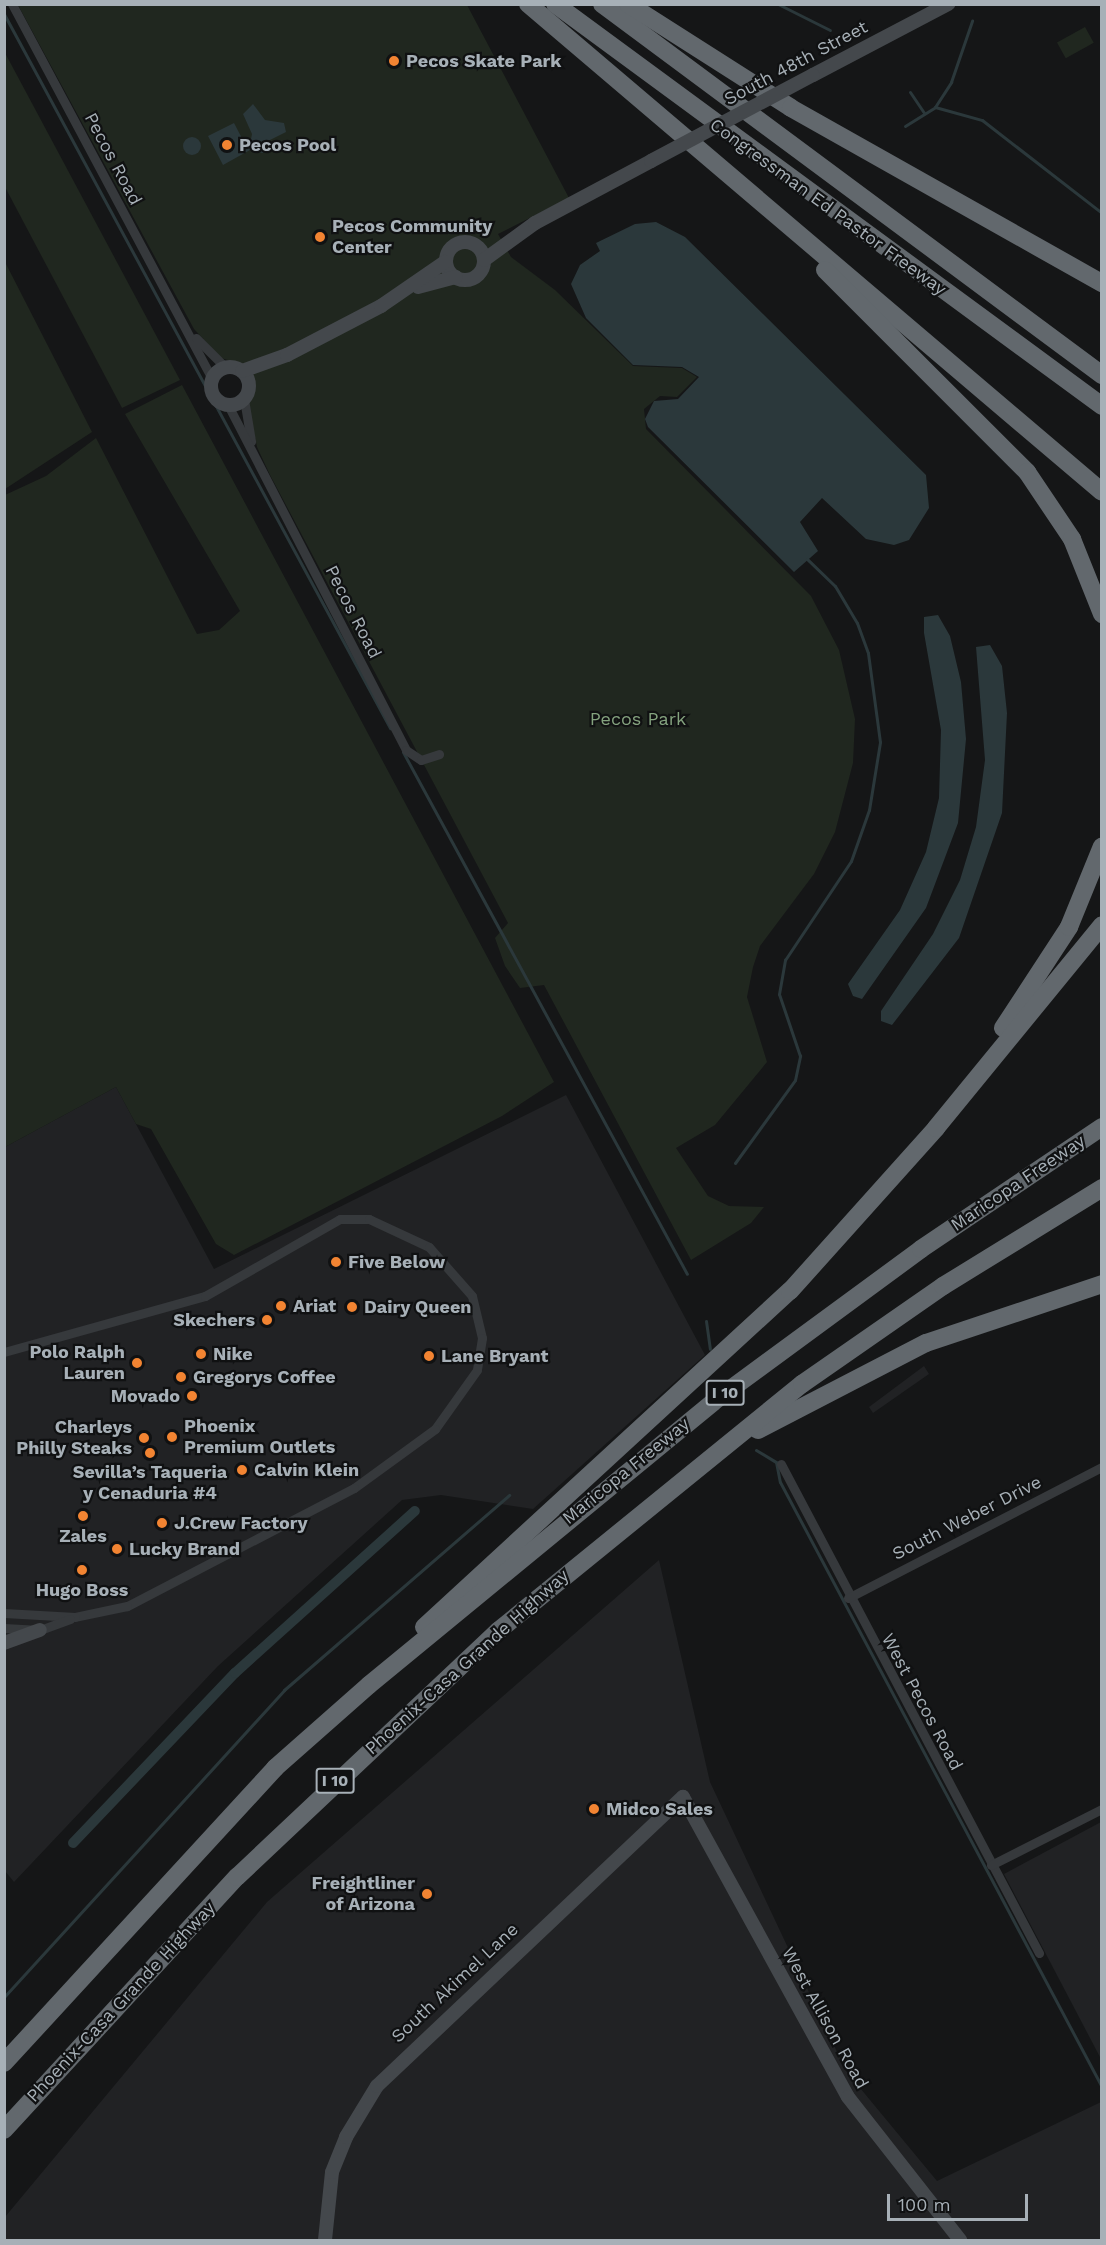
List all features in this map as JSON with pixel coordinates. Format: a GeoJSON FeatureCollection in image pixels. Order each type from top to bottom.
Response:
{"type":"FeatureCollection","features":[{"type":"Feature","properties":{"kind":"highway"},"geometry":{"type":"LineString","coordinates":[[528,4],[1101,492]]}},
{"type":"Feature","properties":{"kind":"highway","name":"Congressman Ed Pastor Freeway"},"geometry":{"type":"LineString","coordinates":[[555,4],[1101,406]]}},
{"type":"Feature","properties":{"kind":"highway","name":"Congressman Ed Pastor Freeway"},"geometry":{"type":"LineString","coordinates":[[603,4],[1101,375]]}},
{"type":"Feature","properties":{"kind":"highway"},"geometry":{"type":"LineString","coordinates":[[628,4],[791,108],[1101,283]]}},
{"type":"Feature","properties":{"kind":"highway"},"geometry":{"type":"LineString","coordinates":[[729,177],[1022,466],[1071,539],[1101,614]]}},
{"type":"Feature","properties":{"kind":"highway"},"geometry":{"type":"LineString","coordinates":[[903,1164],[1051,957],[1083,898],[1101,846]]}},
{"type":"Feature","properties":{"kind":"highway"},"geometry":{"type":"LineString","coordinates":[[369,1685],[441,1609],[758,1323],[903,1164],[1101,925]]}},
{"type":"Feature","properties":{"kind":"highway","name":"Maricopa Freeway"},"geometry":{"type":"LineString","coordinates":[[369,1685],[722,1395],[1101,1127]]}},
{"type":"Feature","properties":{"kind":"highway","name":"I 10"},"geometry":{"type":"LineString","coordinates":[[695,1468],[886,1324],[1101,1188]]}},
{"type":"Feature","properties":{"kind":"highway"},"geometry":{"type":"LineString","coordinates":[[695,1468],[861,1373],[1020,1308],[1101,1284]]}},
{"type":"Feature","properties":{"kind":"highway"},"geometry":{"type":"LineString","coordinates":[[1020,1308],[1101,1293]]}},
{"type":"Feature","properties":{"kind":"highway","name":"Phoenix-Casa Grande Highway"},"geometry":{"type":"LineString","coordinates":[[5,2129],[166,1950],[347,1769],[506,1625],[695,1468]]}},
{"type":"Feature","properties":{"kind":"highway","name":"I 10"},"geometry":{"type":"LineString","coordinates":[[4,2063],[275,1768],[369,1685]]}},
{"type":"Feature","properties":{"kind":"street","name":"Pecos Road"},"geometry":{"type":"LineString","coordinates":[[12,4],[212,378]]}},
{"type":"Feature","properties":{"kind":"street","name":"South 48th Street"},"geometry":{"type":"LineString","coordinates":[[484,260],[535,223],[948,4]]}},
{"type":"Feature","properties":{"kind":"street","name":"South 48th Street"},"geometry":{"type":"LineString","coordinates":[[475,244],[535,223]]}},
{"type":"Feature","properties":{"kind":"street"},"geometry":{"type":"LineString","coordinates":[[287,355],[250,384],[244,399],[228,405],[212,394],[212,378],[225,367],[242,371],[287,355],[407,291],[445,262],[454,244],[475,244],[484,260],[475,277],[456,277],[407,291]]}},
{"type":"Feature","properties":{"kind":"street"},"geometry":{"type":"LineString","coordinates":[[445,262],[456,277]]}},
{"type":"Feature","properties":{"kind":"street","name":"Pecos Road"},"geometry":{"type":"LineString","coordinates":[[186,327],[225,367]]}},
{"type":"Feature","properties":{"kind":"street"},"geometry":{"type":"LineString","coordinates":[[242,371],[250,384]]}},
{"type":"Feature","properties":{"kind":"street","name":"Pecos Road"},"geometry":{"type":"LineString","coordinates":[[244,399],[255,455]]}},
{"type":"Feature","properties":{"kind":"street","name":"Pecos Road"},"geometry":{"type":"LineString","coordinates":[[228,405],[406,750],[422,760],[439,754]]}},
{"type":"Feature","properties":{"kind":"street"},"geometry":{"type":"LineString","coordinates":[[4,1643],[75,1617],[127,1606],[229,1558],[354,1488],[433,1431],[477,1370],[479,1319],[461,1280],[429,1247],[369,1220],[340,1219],[205,1296],[6,1352]]}},
{"type":"Feature","properties":{"kind":"street","name":"West Pecos Road"},"geometry":{"type":"LineString","coordinates":[[781,1464],[848,1598],[1039,1953]]}},
{"type":"Feature","properties":{"kind":"street","name":"South Weber Drive"},"geometry":{"type":"LineString","coordinates":[[848,1598],[1101,1467]]}},
{"type":"Feature","properties":{"kind":"street"},"geometry":{"type":"LineString","coordinates":[[4,1613],[75,1617]]}},
{"type":"Feature","properties":{"kind":"street"},"geometry":{"type":"LineString","coordinates":[[4,1628],[40,1630]]}},
{"type":"Feature","properties":{"kind":"street","name":"South Akimel Lane"},"geometry":{"type":"LineString","coordinates":[[325,2241],[333,2172],[346,2137],[377,2086],[683,1797]]}},
{"type":"Feature","properties":{"kind":"street","name":"West Allison Road"},"geometry":{"type":"LineString","coordinates":[[683,1797],[848,2097],[960,2241]]}},
{"type":"Feature","properties":{"kind":"street"},"geometry":{"type":"LineString","coordinates":[[991,1865],[1101,1809]]}},
{"type":"Feature","properties":{"kind":"shaded area"},"geometry":{"type":"Polygon","coordinates":[[[253,104],[265,120],[284,123],[286,132],[268,141],[263,153],[250,150],[223,165],[208,136],[234,123],[245,144],[250,144],[252,134],[243,114],[253,104]]]}},
{"type":"Feature","properties":{"kind":"shaded area"},"geometry":{"type":"Polygon","coordinates":[[[188,137],[196,137],[201,142],[199,153],[188,155],[183,150],[183,142],[188,137]]]}},
{"type":"Feature","properties":{"kind":"shaded area"},"geometry":{"type":"Polygon","coordinates":[[[656,222],[685,237],[926,475],[929,508],[909,540],[894,545],[866,539],[822,498],[800,522],[818,551],[794,572],[648,427],[645,419],[654,401],[678,399],[699,377],[682,367],[633,365],[586,318],[571,284],[580,265],[600,251],[596,243],[635,224],[656,222]]]}},
{"type":"Feature","properties":{"kind":"shaded area"},"geometry":{"type":"Polygon","coordinates":[[[938,615],[950,636],[961,682],[966,739],[958,823],[926,908],[862,999],[853,996],[848,984],[900,910],[926,852],[939,798],[941,730],[924,633],[924,617],[938,615]]]}},
{"type":"Feature","properties":{"kind":"shaded area"},"geometry":{"type":"Polygon","coordinates":[[[990,645],[1002,666],[1007,713],[1002,813],[959,938],[892,1025],[881,1021],[881,1011],[933,934],[960,880],[976,827],[985,760],[976,647],[990,645]]]}},
{"type":"Feature","properties":{"kind":"shaded area","name":"Phoenix Premium Outlets"},"geometry":{"type":"Polygon","coordinates":[[[116,1087],[214,1269],[566,1095],[705,1355],[533,1509],[441,1495],[402,1500],[218,1666],[14,1882],[5,1871],[5,1147],[116,1087]]]}},
{"type":"Feature","properties":{"kind":"shaded area"},"geometry":{"type":"Polygon","coordinates":[[[924,1366],[929,1374],[873,1413],[869,1407],[924,1366]]]}},
{"type":"Feature","properties":{"kind":"shaded area"},"geometry":{"type":"Polygon","coordinates":[[[659,1560],[710,1782],[846,2071],[937,2181],[1101,2102],[1101,2240],[5,2240],[5,2217],[267,1902],[659,1560]]]}},
{"type":"Feature","properties":{"kind":"shaded area"},"geometry":{"type":"Polygon","coordinates":[[[1101,1822],[1101,2059],[1004,1874],[1101,1822]]]}},
{"type":"Feature","properties":{"kind":"green space","name":"Pecos Park"},"geometry":{"type":"Polygon","coordinates":[[[18,5],[467,5],[569,198],[498,234],[511,257],[555,290],[633,366],[682,368],[697,377],[677,397],[660,396],[644,409],[646,429],[811,596],[839,650],[855,719],[853,763],[835,832],[814,874],[760,946],[753,967],[747,997],[767,1062],[715,1125],[676,1148],[708,1196],[729,1206],[764,1207],[751,1223],[691,1260],[544,985],[520,988],[505,966],[495,938],[508,923],[270,475],[257,447],[248,404],[252,396],[234,362],[221,358],[194,329],[18,5]]]}},
{"type":"Feature","properties":{"kind":"green space"},"geometry":{"type":"Polygon","coordinates":[[[1085,27],[1094,43],[1066,58],[1057,43],[1085,27]]]}},
{"type":"Feature","properties":{"kind":"green space"},"geometry":{"type":"Polygon","coordinates":[[[4,51],[180,380],[122,408],[5,187],[4,51]]]}},
{"type":"Feature","properties":{"kind":"green space"},"geometry":{"type":"Polygon","coordinates":[[[5,262],[92,432],[4,489],[5,262]]]}},
{"type":"Feature","properties":{"kind":"green space"},"geometry":{"type":"Polygon","coordinates":[[[182,385],[554,1082],[502,1116],[234,1255],[216,1244],[151,1129],[136,1124],[116,1087],[5,1147],[5,495],[46,476],[96,438],[197,634],[219,630],[240,611],[125,414],[182,385]]]}},
{"type":"Feature","properties":{"kind":"waterway"},"geometry":{"type":"LineString","coordinates":[[778,4],[830,30]]}},
{"type":"Feature","properties":{"kind":"waterway"},"geometry":{"type":"LineString","coordinates":[[4,14],[390,728]]}},
{"type":"Feature","properties":{"kind":"waterway"},"geometry":{"type":"LineString","coordinates":[[935,107],[951,82],[972,21]]}},
{"type":"Feature","properties":{"kind":"waterway"},"geometry":{"type":"LineString","coordinates":[[910,92],[924,113]]}},
{"type":"Feature","properties":{"kind":"waterway"},"geometry":{"type":"LineString","coordinates":[[905,126],[935,107],[982,120],[1102,213]]}},
{"type":"Feature","properties":{"kind":"waterway"},"geometry":{"type":"LineString","coordinates":[[735,1163],[795,1080],[800,1056],[779,994],[785,960],[851,861],[869,810],[880,742],[868,653],[857,623],[835,586],[807,559]]}},
{"type":"Feature","properties":{"kind":"waterway"},"geometry":{"type":"LineString","coordinates":[[403,752],[687,1274]]}},
{"type":"Feature","properties":{"kind":"waterway"},"geometry":{"type":"LineString","coordinates":[[706,1321],[710,1349]]}},
{"type":"Feature","properties":{"kind":"waterway"},"geometry":{"type":"LineString","coordinates":[[756,1450],[776,1462],[780,1482],[1102,2087]]}},
{"type":"Feature","properties":{"kind":"waterway"},"geometry":{"type":"LineString","coordinates":[[4,1997],[284,1690],[509,1495]]}},
{"type":"Feature","properties":{"kind":"waterway"},"geometry":{"type":"LineString","coordinates":[[73,1843],[235,1673],[415,1511]]}},
{"type":"Feature","properties":{"kind":"place","name":"Pecos Skate Park"},"geometry":{"type":"Point","coordinates":[394,61]}},
{"type":"Feature","properties":{"kind":"place","name":"Pecos Pool"},"geometry":{"type":"Point","coordinates":[227,145]}},
{"type":"Feature","properties":{"kind":"place","name":"Pecos Community Center"},"geometry":{"type":"Point","coordinates":[320,237]}},
{"type":"Feature","properties":{"kind":"place","name":"Five Below"},"geometry":{"type":"Point","coordinates":[336,1262]}},
{"type":"Feature","properties":{"kind":"place","name":"Ariat"},"geometry":{"type":"Point","coordinates":[281,1306]}},
{"type":"Feature","properties":{"kind":"place","name":"Dairy Queen"},"geometry":{"type":"Point","coordinates":[352,1307]}},
{"type":"Feature","properties":{"kind":"place","name":"Skechers"},"geometry":{"type":"Point","coordinates":[267,1320]}},
{"type":"Feature","properties":{"kind":"place","name":"Nike"},"geometry":{"type":"Point","coordinates":[201,1354]}},
{"type":"Feature","properties":{"kind":"place","name":"Lane Bryant"},"geometry":{"type":"Point","coordinates":[429,1356]}},
{"type":"Feature","properties":{"kind":"place","name":"Polo Ralph Lauren"},"geometry":{"type":"Point","coordinates":[137,1363]}},
{"type":"Feature","properties":{"kind":"place","name":"Gregorys Coffee"},"geometry":{"type":"Point","coordinates":[181,1377]}},
{"type":"Feature","properties":{"kind":"place","name":"Movado"},"geometry":{"type":"Point","coordinates":[192,1396]}},
{"type":"Feature","properties":{"kind":"place","name":"Phoenix Premium Outlets"},"geometry":{"type":"Point","coordinates":[172,1437]}},
{"type":"Feature","properties":{"kind":"place","name":"Charleys Philly Steaks"},"geometry":{"type":"Point","coordinates":[144,1438]}},
{"type":"Feature","properties":{"kind":"place","name":"Sevilla’s Taqueria y Cenaduria #4"},"geometry":{"type":"Point","coordinates":[150,1453]}},
{"type":"Feature","properties":{"kind":"place","name":"Calvin Klein"},"geometry":{"type":"Point","coordinates":[242,1470]}},
{"type":"Feature","properties":{"kind":"place","name":"Zales"},"geometry":{"type":"Point","coordinates":[83,1516]}},
{"type":"Feature","properties":{"kind":"place","name":"J.Crew Factory"},"geometry":{"type":"Point","coordinates":[162,1523]}},
{"type":"Feature","properties":{"kind":"place","name":"Lucky Brand"},"geometry":{"type":"Point","coordinates":[117,1549]}},
{"type":"Feature","properties":{"kind":"place","name":"Hugo Boss"},"geometry":{"type":"Point","coordinates":[82,1570]}},
{"type":"Feature","properties":{"kind":"place","name":"Midco Sales"},"geometry":{"type":"Point","coordinates":[594,1809]}},
{"type":"Feature","properties":{"kind":"place","name":"Freightliner of Arizona"},"geometry":{"type":"Point","coordinates":[427,1894]}}]}
